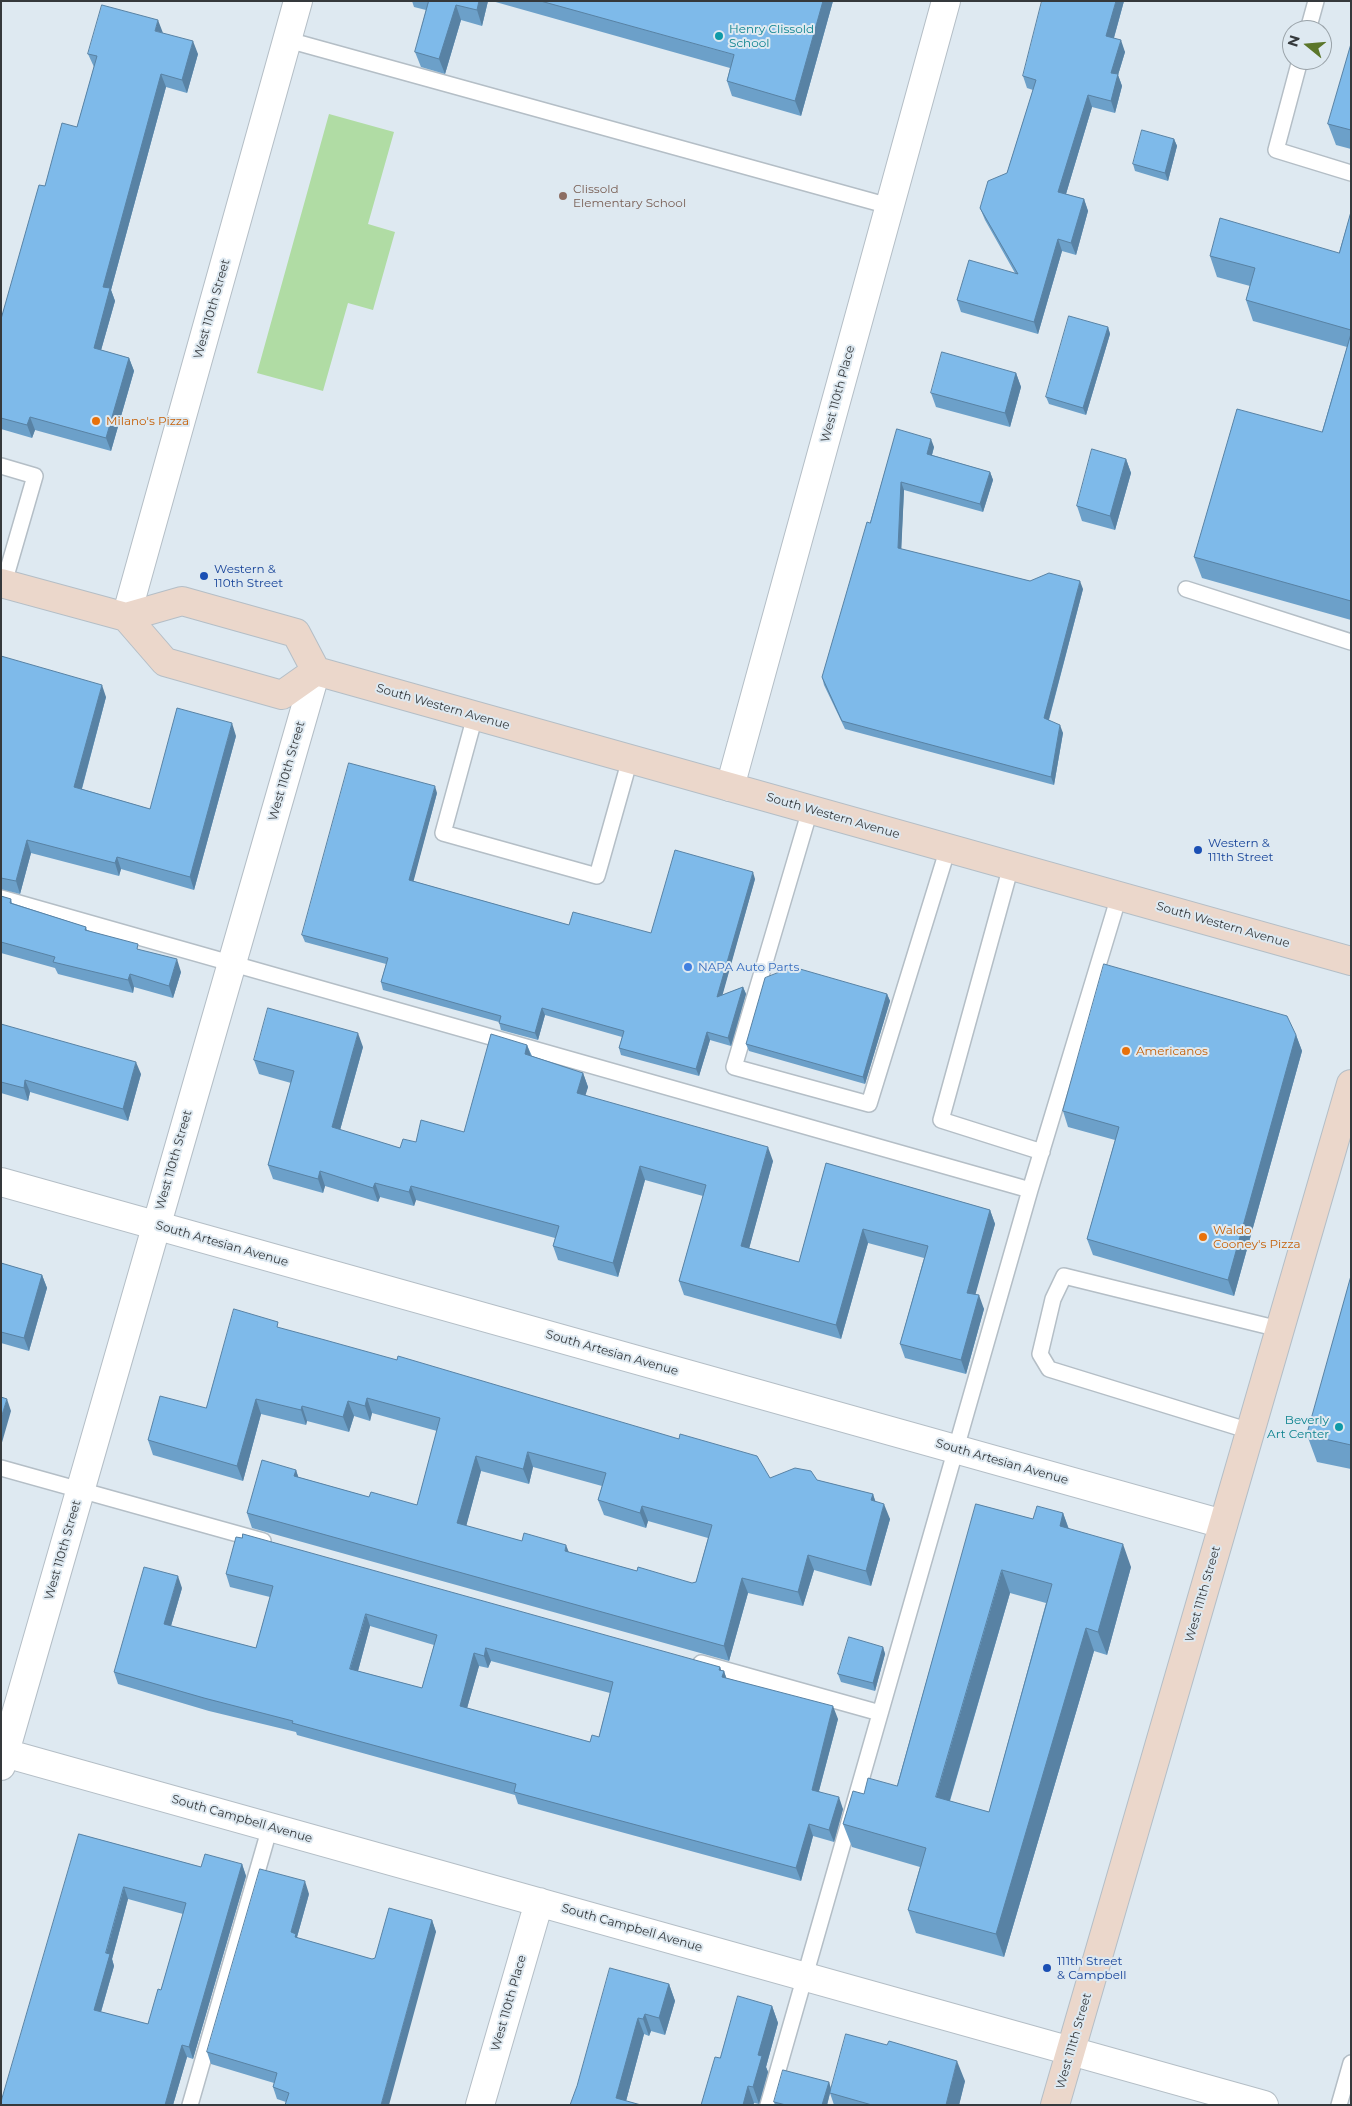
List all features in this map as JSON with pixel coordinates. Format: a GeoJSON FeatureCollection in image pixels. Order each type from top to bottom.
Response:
{"type":"FeatureCollection","features":[{"type":"Feature","properties":{"kind":"main road"},"geometry":{"type":"LineString","coordinates":[[3,583],[126,617],[182,601],[201,606],[296,633],[316,671],[282,695],[165,662],[126,617]]}},
{"type":"Feature","properties":{"kind":"main road","name":"South Western Avenue"},"geometry":{"type":"LineString","coordinates":[[316,671],[1351,961]]}},
{"type":"Feature","properties":{"kind":"main road","name":"West 111th Street"},"geometry":{"type":"LineString","coordinates":[[1055,2105],[1351,1084]]}},
{"type":"Feature","properties":{"kind":"street","name":"West 110th Street"},"geometry":{"type":"LineString","coordinates":[[126,617],[298,1]]}},
{"type":"Feature","properties":{"kind":"street","name":"West 110th Place"},"geometry":{"type":"LineString","coordinates":[[730,787],[946,1]]}},
{"type":"Feature","properties":{"kind":"street","name":"West 110th Street"},"geometry":{"type":"LineString","coordinates":[[2,1757],[316,671]]}},
{"type":"Feature","properties":{"kind":"street","name":"South Artesian Avenue"},"geometry":{"type":"LineString","coordinates":[[1,1182],[1223,1524]]}},
{"type":"Feature","properties":{"kind":"street","name":"South Campbell Avenue"},"geometry":{"type":"LineString","coordinates":[[2,1757],[270,1827],[1264,2105]]}},
{"type":"Feature","properties":{"kind":"street","name":"West 110th Place"},"geometry":{"type":"LineString","coordinates":[[480,2105],[539,1902]]}},
{"type":"Feature","properties":{"kind":"lane"},"geometry":{"type":"LineString","coordinates":[[1311,20],[1316,1]]}},
{"type":"Feature","properties":{"kind":"lane"},"geometry":{"type":"LineString","coordinates":[[288,40],[889,206]]}},
{"type":"Feature","properties":{"kind":"lane"},"geometry":{"type":"LineString","coordinates":[[1297,70],[1276,150],[1351,173]]}},
{"type":"Feature","properties":{"kind":"lane"},"geometry":{"type":"LineString","coordinates":[[1,466],[35,476],[3,583]]}},
{"type":"Feature","properties":{"kind":"lane"},"geometry":{"type":"LineString","coordinates":[[1186,589],[1351,642]]}},
{"type":"Feature","properties":{"kind":"lane"},"geometry":{"type":"LineString","coordinates":[[475,716],[443,833],[597,876],[630,759]]}},
{"type":"Feature","properties":{"kind":"lane"},"geometry":{"type":"LineString","coordinates":[[810,810],[734,1067],[870,1104],[948,848]]}},
{"type":"Feature","properties":{"kind":"lane"},"geometry":{"type":"LineString","coordinates":[[1011,866],[940,1120],[1042,1152]]}},
{"type":"Feature","properties":{"kind":"lane"},"geometry":{"type":"LineString","coordinates":[[768,2105],[1030,1190],[1119,896]]}},
{"type":"Feature","properties":{"kind":"lane"},"geometry":{"type":"LineString","coordinates":[[1,898],[1030,1190]]}},
{"type":"Feature","properties":{"kind":"lane"},"geometry":{"type":"LineString","coordinates":[[1250,1431],[1049,1369],[1040,1354],[1053,1299],[1064,1276],[1279,1329]]}},
{"type":"Feature","properties":{"kind":"lane"},"geometry":{"type":"LineString","coordinates":[[1,1468],[280,1546]]}},
{"type":"Feature","properties":{"kind":"lane"},"geometry":{"type":"LineString","coordinates":[[690,1660],[880,1713]]}},
{"type":"Feature","properties":{"kind":"lane"},"geometry":{"type":"LineString","coordinates":[[190,2105],[270,1827]]}},
{"type":"Feature","properties":{"kind":"lane"},"geometry":{"type":"LineString","coordinates":[[1339,2105],[1351,2063]]}},
{"type":"Feature","properties":{"kind":"green space"},"geometry":{"type":"Polygon","coordinates":[[[329,114],[394,132],[368,224],[395,232],[373,310],[348,303],[323,391],[257,373],[329,114]]]}},
{"type":"Feature","properties":{"kind":"building"},"geometry":{"type":"Polygon","coordinates":[[[429,1],[479,1],[477,10],[456,5],[439,59],[415,52],[429,1]]]}},
{"type":"Feature","properties":{"kind":"building","name":"Henry Clissold School"},"geometry":{"type":"Polygon","coordinates":[[[541,1],[823,1],[795,101],[727,81],[734,55],[541,1]]]}},
{"type":"Feature","properties":{"kind":"building"},"geometry":{"type":"Polygon","coordinates":[[[1042,1],[1116,1],[1106,36],[1121,40],[1111,73],[1118,74],[1111,101],[1088,95],[1058,192],[1084,199],[1071,243],[1058,239],[1034,322],[957,300],[969,260],[1018,274],[980,208],[988,181],[1007,173],[1036,80],[1023,76],[1042,1]]]}},
{"type":"Feature","properties":{"kind":"building"},"geometry":{"type":"Polygon","coordinates":[[[102,5],[158,20],[155,31],[193,41],[182,80],[161,74],[103,287],[110,288],[94,348],[129,358],[106,438],[30,417],[27,425],[1,418],[1,319],[39,185],[45,186],[62,123],[77,127],[97,56],[88,54],[102,5]]]}},
{"type":"Feature","properties":{"kind":"building"},"geometry":{"type":"Polygon","coordinates":[[[1351,44],[1351,130],[1328,124],[1351,44]]]}},
{"type":"Feature","properties":{"kind":"building"},"geometry":{"type":"Polygon","coordinates":[[[1142,130],[1174,139],[1165,173],[1133,164],[1142,130]]]}},
{"type":"Feature","properties":{"kind":"building"},"geometry":{"type":"Polygon","coordinates":[[[1351,212],[1351,330],[1246,300],[1255,268],[1210,256],[1220,218],[1339,253],[1351,212]]]}},
{"type":"Feature","properties":{"kind":"building"},"geometry":{"type":"Polygon","coordinates":[[[1069,316],[1108,327],[1083,408],[1046,397],[1069,316]]]}},
{"type":"Feature","properties":{"kind":"building"},"geometry":{"type":"Polygon","coordinates":[[[1351,334],[1351,601],[1194,557],[1237,409],[1322,432],[1351,334]]]}},
{"type":"Feature","properties":{"kind":"building"},"geometry":{"type":"Polygon","coordinates":[[[942,352],[1016,373],[1005,413],[931,393],[942,352]]]}},
{"type":"Feature","properties":{"kind":"building"},"geometry":{"type":"Polygon","coordinates":[[[897,429],[931,439],[927,454],[990,472],[980,504],[901,482],[898,548],[1030,581],[1049,573],[1080,581],[1044,718],[1060,725],[1051,777],[842,721],[822,677],[867,522],[870,523],[897,429]]]}},
{"type":"Feature","properties":{"kind":"building"},"geometry":{"type":"Polygon","coordinates":[[[1092,449],[1126,459],[1110,516],[1077,506],[1092,449]]]}},
{"type":"Feature","properties":{"kind":"building"},"geometry":{"type":"Polygon","coordinates":[[[1,656],[102,685],[74,787],[150,809],[177,708],[232,723],[190,877],[117,857],[115,863],[27,840],[16,881],[1,878],[1,656]]]}},
{"type":"Feature","properties":{"kind":"building"},"geometry":{"type":"Polygon","coordinates":[[[349,763],[435,786],[409,880],[569,925],[573,912],[651,933],[675,850],[753,872],[717,997],[743,987],[728,1038],[707,1032],[696,1069],[619,1048],[624,1031],[542,1008],[535,1033],[499,1023],[501,1016],[381,982],[388,958],[302,935],[349,763]]]}},
{"type":"Feature","properties":{"kind":"building"},"geometry":{"type":"Polygon","coordinates":[[[1,896],[11,899],[10,903],[86,927],[85,930],[138,944],[137,949],[177,959],[169,986],[130,974],[128,980],[53,962],[55,957],[1,942],[1,896]]]}},
{"type":"Feature","properties":{"kind":"building"},"geometry":{"type":"Polygon","coordinates":[[[1104,964],[1287,1016],[1296,1035],[1228,1280],[1087,1239],[1119,1127],[1063,1111],[1104,964]]]}},
{"type":"Feature","properties":{"kind":"building"},"geometry":{"type":"Polygon","coordinates":[[[793,967],[887,994],[863,1077],[746,1044],[765,978],[793,967]]]}},
{"type":"Feature","properties":{"kind":"building"},"geometry":{"type":"Polygon","coordinates":[[[268,1008],[358,1033],[332,1127],[400,1148],[403,1139],[416,1142],[421,1120],[464,1132],[491,1034],[527,1045],[525,1054],[583,1073],[577,1093],[768,1147],[741,1246],[799,1262],[826,1163],[990,1210],[967,1293],[979,1295],[961,1360],[900,1344],[928,1246],[863,1229],[836,1325],[679,1281],[706,1185],[640,1166],[613,1263],[553,1246],[559,1226],[411,1186],[409,1192],[375,1183],[373,1188],[320,1171],[318,1179],[268,1165],[294,1071],[254,1060],[268,1008]]]}},
{"type":"Feature","properties":{"kind":"building"},"geometry":{"type":"Polygon","coordinates":[[[1,1024],[136,1062],[123,1109],[25,1080],[24,1088],[1,1082],[1,1024]]]}},
{"type":"Feature","properties":{"kind":"building"},"geometry":{"type":"Polygon","coordinates":[[[1,1263],[42,1275],[24,1338],[1,1332],[1,1263]]]}},
{"type":"Feature","properties":{"kind":"building"},"geometry":{"type":"Polygon","coordinates":[[[1351,1276],[1351,1445],[1307,1435],[1351,1276]]]}},
{"type":"Feature","properties":{"kind":"building"},"geometry":{"type":"Polygon","coordinates":[[[234,1309],[278,1322],[277,1327],[397,1360],[398,1356],[679,1439],[680,1434],[757,1456],[770,1478],[795,1468],[811,1471],[817,1480],[873,1494],[871,1500],[884,1504],[866,1571],[808,1555],[798,1592],[742,1578],[724,1646],[247,1513],[262,1460],[296,1470],[294,1476],[369,1497],[371,1492],[417,1505],[440,1418],[367,1398],[365,1406],[348,1401],[343,1417],[302,1406],[301,1410],[256,1399],[237,1466],[148,1440],[160,1396],[206,1408],[234,1309]],[[528,1452],[523,1469],[476,1456],[457,1523],[522,1541],[524,1533],[566,1545],[565,1551],[637,1571],[638,1567],[692,1583],[696,1582],[712,1525],[642,1506],[640,1513],[598,1500],[606,1473],[528,1452]]]}},
{"type":"Feature","properties":{"kind":"building"},"geometry":{"type":"Polygon","coordinates":[[[1,1397],[7,1399],[1,1418],[1,1397]]]}},
{"type":"Feature","properties":{"kind":"building"},"geometry":{"type":"Polygon","coordinates":[[[976,1504],[1033,1519],[1037,1506],[1063,1513],[1060,1526],[1123,1544],[1098,1632],[1086,1628],[996,1934],[908,1910],[926,1848],[843,1824],[853,1791],[864,1794],[868,1778],[897,1786],[976,1504]],[[1002,1570],[936,1797],[989,1812],[1052,1584],[1002,1570]]]}},
{"type":"Feature","properties":{"kind":"building"},"geometry":{"type":"Polygon","coordinates":[[[243,1534],[720,1667],[719,1670],[724,1671],[722,1677],[833,1706],[812,1790],[839,1797],[829,1830],[809,1824],[796,1868],[514,1792],[516,1784],[114,1672],[144,1567],[178,1576],[164,1624],[256,1648],[273,1586],[226,1574],[236,1537],[242,1538],[243,1534]],[[366,1614],[350,1669],[422,1688],[437,1635],[366,1614]],[[486,1648],[484,1656],[474,1653],[460,1706],[590,1742],[592,1735],[599,1737],[613,1682],[486,1648]]]}},
{"type":"Feature","properties":{"kind":"building"},"geometry":{"type":"Polygon","coordinates":[[[849,1637],[883,1647],[873,1683],[838,1674],[849,1637]]]}},
{"type":"Feature","properties":{"kind":"building"},"geometry":{"type":"Polygon","coordinates":[[[79,1834],[201,1867],[205,1854],[242,1864],[189,2047],[182,2045],[165,2105],[1,2105],[79,1834]],[[124,1887],[106,1953],[110,1954],[94,2010],[148,2024],[158,1989],[161,1990],[186,1903],[124,1887]]]}},
{"type":"Feature","properties":{"kind":"building"},"geometry":{"type":"Polygon","coordinates":[[[260,1869],[305,1881],[291,1932],[296,1934],[295,1937],[372,1959],[375,1958],[389,1908],[432,1920],[381,2105],[285,2105],[289,2093],[273,2087],[277,2073],[207,2052],[260,1869]]]}},
{"type":"Feature","properties":{"kind":"building"},"geometry":{"type":"Polygon","coordinates":[[[610,1968],[669,1984],[659,2018],[645,2014],[643,2019],[638,2018],[616,2098],[641,2105],[570,2105],[577,2086],[610,1968]]]}},
{"type":"Feature","properties":{"kind":"building"},"geometry":{"type":"Polygon","coordinates":[[[738,1996],[772,2006],[758,2055],[762,2056],[753,2087],[748,2086],[743,2105],[701,2105],[715,2057],[720,2058],[738,1996]]]}},
{"type":"Feature","properties":{"kind":"building"},"geometry":{"type":"Polygon","coordinates":[[[846,2034],[887,2045],[889,2041],[957,2061],[946,2105],[872,2105],[830,2093],[846,2034]]]}},
{"type":"Feature","properties":{"kind":"building"},"geometry":{"type":"Polygon","coordinates":[[[783,2070],[829,2082],[822,2105],[786,2105],[774,2102],[783,2070]]]}},
{"type":"Feature","properties":{"kind":"place","name":"Henry Clissold School"},"geometry":{"type":"Point","coordinates":[719,36]}},
{"type":"Feature","properties":{"kind":"place","name":"Clissold Elementary School"},"geometry":{"type":"Point","coordinates":[563,196]}},
{"type":"Feature","properties":{"kind":"place","name":"Milano's Pizza"},"geometry":{"type":"Point","coordinates":[96,421]}},
{"type":"Feature","properties":{"kind":"place","name":"Western & 110th Street"},"geometry":{"type":"Point","coordinates":[204,576]}},
{"type":"Feature","properties":{"kind":"place","name":"Western & 111th Street"},"geometry":{"type":"Point","coordinates":[1198,850]}},
{"type":"Feature","properties":{"kind":"place","name":"NAPA Auto Parts"},"geometry":{"type":"Point","coordinates":[688,967]}},
{"type":"Feature","properties":{"kind":"place","name":"Americanos"},"geometry":{"type":"Point","coordinates":[1126,1051]}},
{"type":"Feature","properties":{"kind":"place","name":"Waldo Cooney's Pizza"},"geometry":{"type":"Point","coordinates":[1203,1237]}},
{"type":"Feature","properties":{"kind":"place","name":"Beverly Art Center"},"geometry":{"type":"Point","coordinates":[1339,1427]}},
{"type":"Feature","properties":{"kind":"place","name":"111th Street & Campbell"},"geometry":{"type":"Point","coordinates":[1047,1968]}}]}
